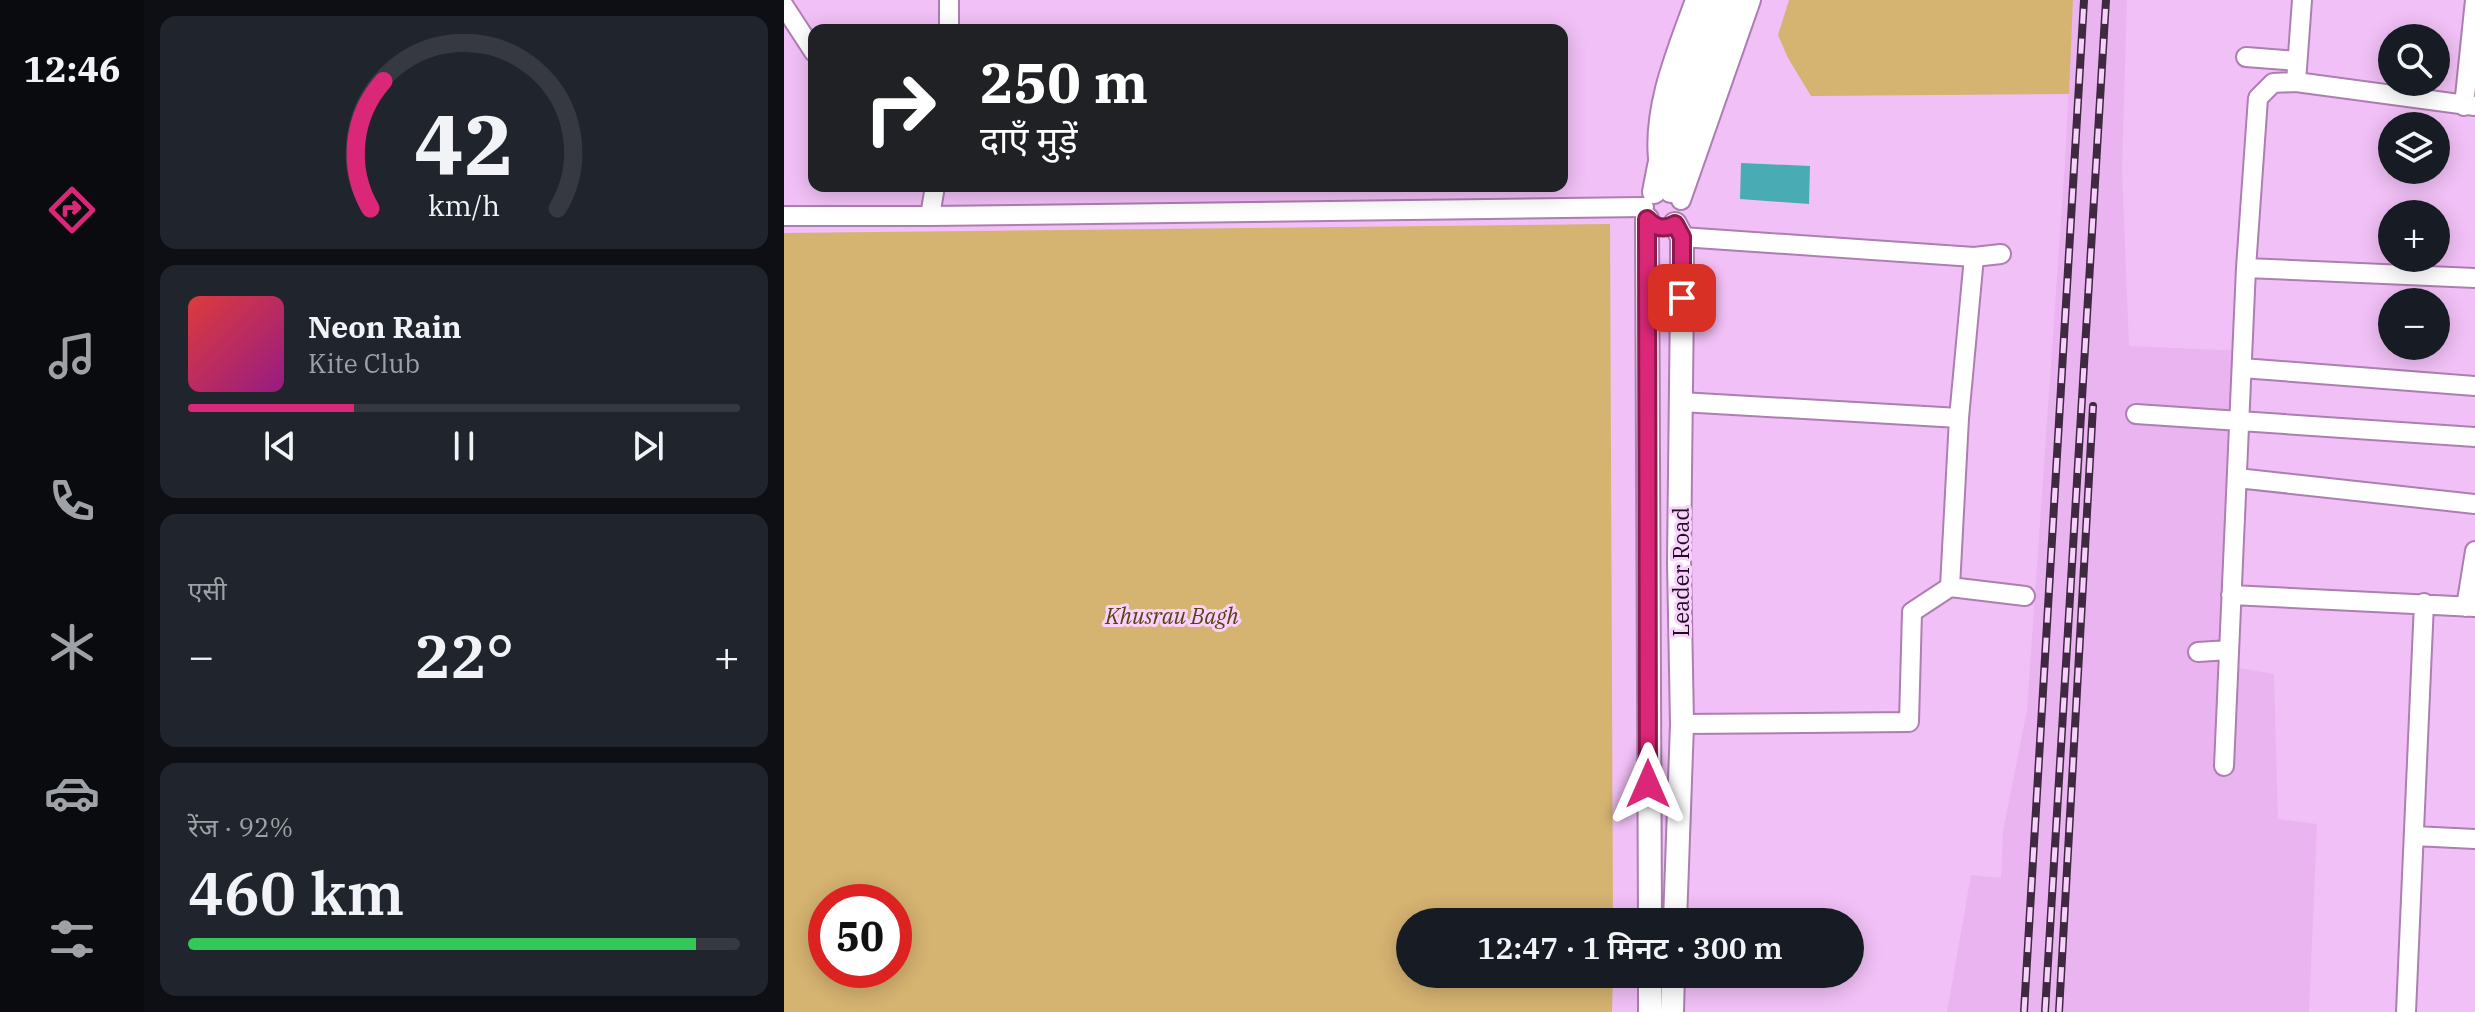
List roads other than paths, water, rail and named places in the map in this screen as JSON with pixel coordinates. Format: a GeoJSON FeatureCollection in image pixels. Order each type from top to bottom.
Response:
{"type":"FeatureCollection","features":[{"type":"Feature","properties":{"kind":"main road"},"geometry":{"type":"LineString","coordinates":[[1659,202],[1673,171],[1680,126],[1711,0]]}},
{"type":"Feature","properties":{"kind":"main road"},"geometry":{"type":"LineString","coordinates":[[1659,202],[1659,166],[1680,126],[1731,0]]}},
{"type":"Feature","properties":{"kind":"main road","name":"Leader Road"},"geometry":{"type":"LineString","coordinates":[[1650,908],[1659,202],[1682,213],[1678,231],[1682,724],[1675,908]]}},
{"type":"Feature","properties":{"kind":"main road"},"geometry":{"type":"LineString","coordinates":[[1650,988],[1650,1012]]}},
{"type":"Feature","properties":{"kind":"main road"},"geometry":{"type":"LineString","coordinates":[[1672,1012],[1673,988]]}},
{"type":"Feature","properties":{"kind":"street"},"geometry":{"type":"LineString","coordinates":[[790,0],[784,5],[808,43]]}},
{"type":"Feature","properties":{"kind":"street"},"geometry":{"type":"LineString","coordinates":[[949,0],[949,24]]}},
{"type":"Feature","properties":{"kind":"street"},"geometry":{"type":"LineString","coordinates":[[1659,166],[1656,139],[1662,105],[1672,64],[1695,0]]}},
{"type":"Feature","properties":{"kind":"street"},"geometry":{"type":"LineString","coordinates":[[784,216],[1659,202],[1751,0]]}},
{"type":"Feature","properties":{"kind":"street"},"geometry":{"type":"LineString","coordinates":[[2296,82],[2302,0]]}},
{"type":"Feature","properties":{"kind":"street"},"geometry":{"type":"LineString","coordinates":[[2224,766],[2246,268],[2258,98],[2273,83],[2296,82],[2469,106],[2475,0]]}},
{"type":"Feature","properties":{"kind":"street"},"geometry":{"type":"LineString","coordinates":[[2246,57],[2297,61]]}},
{"type":"Feature","properties":{"kind":"street"},"geometry":{"type":"LineString","coordinates":[[930,216],[934,192]]}},
{"type":"Feature","properties":{"kind":"street"},"geometry":{"type":"LineString","coordinates":[[1678,231],[1974,257],[2001,254]]}},
{"type":"Feature","properties":{"kind":"street"},"geometry":{"type":"LineString","coordinates":[[1950,587],[1959,418],[1974,257]]}},
{"type":"Feature","properties":{"kind":"street"},"geometry":{"type":"LineString","coordinates":[[2246,268],[2475,278]]}},
{"type":"Feature","properties":{"kind":"street"},"geometry":{"type":"LineString","coordinates":[[2242,368],[2475,386]]}},
{"type":"Feature","properties":{"kind":"street"},"geometry":{"type":"LineString","coordinates":[[1681,402],[1959,418]]}},
{"type":"Feature","properties":{"kind":"street"},"geometry":{"type":"LineString","coordinates":[[2136,414],[2475,437]]}},
{"type":"Feature","properties":{"kind":"street"},"geometry":{"type":"LineString","coordinates":[[2237,478],[2475,504]]}},
{"type":"Feature","properties":{"kind":"street"},"geometry":{"type":"LineString","coordinates":[[2231,595],[2470,607],[2475,551]]}},
{"type":"Feature","properties":{"kind":"street"},"geometry":{"type":"LineString","coordinates":[[1682,724],[1909,722],[1912,612],[1950,587],[2025,596]]}},
{"type":"Feature","properties":{"kind":"street"},"geometry":{"type":"LineString","coordinates":[[2406,1012],[2424,603]]}},
{"type":"Feature","properties":{"kind":"street"},"geometry":{"type":"LineString","coordinates":[[2198,652],[2229,650]]}},
{"type":"Feature","properties":{"kind":"street"},"geometry":{"type":"LineString","coordinates":[[2414,836],[2475,839]]}},
{"type":"Feature","properties":{"kind":"railway"},"geometry":{"type":"LineString","coordinates":[[2024,1012],[2084,0]]}},
{"type":"Feature","properties":{"kind":"railway"},"geometry":{"type":"LineString","coordinates":[[2045,1012],[2106,0]]}},
{"type":"Feature","properties":{"kind":"railway"},"geometry":{"type":"LineString","coordinates":[[2059,1012],[2093,406]]}},
{"type":"Feature","properties":{"kind":"park label","name":"Khusrau Bagh"},"geometry":{"type":"Point","coordinates":[1172,615]}}]}
